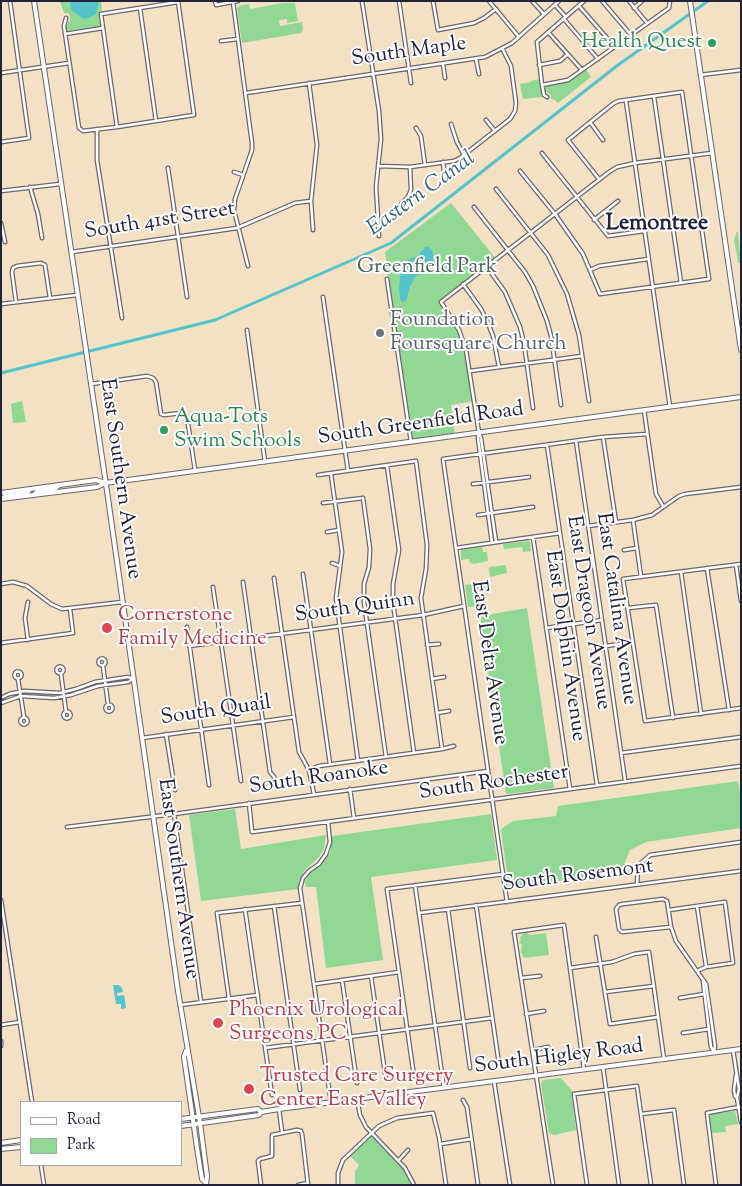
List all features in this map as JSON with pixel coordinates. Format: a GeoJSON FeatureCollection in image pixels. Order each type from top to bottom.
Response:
{"type":"FeatureCollection","features":[{"type":"Feature","properties":{"kind":"main road","name":"East Southern Avenue"},"geometry":{"type":"LineString","coordinates":[[34,1],[180,1005],[199,1116],[207,1176],[206,1184]]}},
{"type":"Feature","properties":{"kind":"main road"},"geometry":{"type":"LineString","coordinates":[[690,1],[741,350]]}},
{"type":"Feature","properties":{"kind":"main road","name":"South Greenfield Road"},"geometry":{"type":"LineString","coordinates":[[1,499],[98,487],[105,483],[741,397]]}},
{"type":"Feature","properties":{"kind":"main road","name":"South Greenfield Road"},"geometry":{"type":"LineString","coordinates":[[1,493],[96,480],[105,483]]}},
{"type":"Feature","properties":{"kind":"main road"},"geometry":{"type":"LineString","coordinates":[[34,495],[37,492],[55,488],[59,485]]}},
{"type":"Feature","properties":{"kind":"main road"},"geometry":{"type":"LineString","coordinates":[[1,499],[8,495],[26,493],[30,489]]}},
{"type":"Feature","properties":{"kind":"main road","name":"East Southern Avenue"},"geometry":{"type":"LineString","coordinates":[[187,1049],[184,1057],[192,1117],[202,1179],[206,1184]]}},
{"type":"Feature","properties":{"kind":"main road","name":"South Higley Road"},"geometry":{"type":"LineString","coordinates":[[182,1126],[260,1115],[261,1112],[331,1102],[741,1049]]}},
{"type":"Feature","properties":{"kind":"main road","name":"South Higley Road"},"geometry":{"type":"LineString","coordinates":[[182,1119],[258,1109],[261,1112]]}},
{"type":"Feature","properties":{"kind":"main road"},"geometry":{"type":"LineString","coordinates":[[1,1143],[20,1140]]}},
{"type":"Feature","properties":{"kind":"main road"},"geometry":{"type":"LineString","coordinates":[[1,1149],[20,1146]]}},
{"type":"Feature","properties":{"kind":"street"},"geometry":{"type":"LineString","coordinates":[[1,142],[29,138],[10,1]]}},
{"type":"Feature","properties":{"kind":"street"},"geometry":{"type":"LineString","coordinates":[[215,3],[238,1]]}},
{"type":"Feature","properties":{"kind":"street"},"geometry":{"type":"LineString","coordinates":[[362,1],[379,110],[381,139],[376,187],[379,236]]}},
{"type":"Feature","properties":{"kind":"street"},"geometry":{"type":"LineString","coordinates":[[399,1],[411,84]]}},
{"type":"Feature","properties":{"kind":"street"},"geometry":{"type":"LineString","coordinates":[[433,1],[438,30],[474,23],[496,9]]}},
{"type":"Feature","properties":{"kind":"street"},"geometry":{"type":"LineString","coordinates":[[489,1],[519,37]]}},
{"type":"Feature","properties":{"kind":"street"},"geometry":{"type":"LineString","coordinates":[[532,1],[544,14]]}},
{"type":"Feature","properties":{"kind":"street","name":"South Maple"},"geometry":{"type":"LineString","coordinates":[[246,93],[485,57],[519,37],[559,1]]}},
{"type":"Feature","properties":{"kind":"street"},"geometry":{"type":"LineString","coordinates":[[547,97],[544,95],[542,85],[537,42],[584,1]]}},
{"type":"Feature","properties":{"kind":"street"},"geometry":{"type":"LineString","coordinates":[[602,1],[631,35]]}},
{"type":"Feature","properties":{"kind":"street"},"geometry":{"type":"LineString","coordinates":[[629,1],[647,23]]}},
{"type":"Feature","properties":{"kind":"street"},"geometry":{"type":"LineString","coordinates":[[634,8],[642,1]]}},
{"type":"Feature","properties":{"kind":"street"},"geometry":{"type":"LineString","coordinates":[[542,85],[568,80],[670,6],[670,1]]}},
{"type":"Feature","properties":{"kind":"street"},"geometry":{"type":"LineString","coordinates":[[66,18],[64,24],[65,34],[80,131],[156,121],[194,115],[178,2],[101,14],[117,126]]}},
{"type":"Feature","properties":{"kind":"street"},"geometry":{"type":"LineString","coordinates":[[233,2],[252,143],[252,150],[234,203],[237,228],[248,266]]}},
{"type":"Feature","properties":{"kind":"street"},"geometry":{"type":"LineString","coordinates":[[555,5],[598,58]]}},
{"type":"Feature","properties":{"kind":"street"},"geometry":{"type":"LineString","coordinates":[[579,5],[614,46]]}},
{"type":"Feature","properties":{"kind":"street"},"geometry":{"type":"LineString","coordinates":[[140,8],[156,121]]}},
{"type":"Feature","properties":{"kind":"street"},"geometry":{"type":"LineString","coordinates":[[65,34],[103,28]]}},
{"type":"Feature","properties":{"kind":"street"},"geometry":{"type":"LineString","coordinates":[[548,32],[582,70]]}},
{"type":"Feature","properties":{"kind":"street"},"geometry":{"type":"LineString","coordinates":[[221,41],[238,39]]}},
{"type":"Feature","properties":{"kind":"street"},"geometry":{"type":"LineString","coordinates":[[378,166],[410,167],[454,161],[510,118],[515,111],[516,103],[511,66],[502,48]]}},
{"type":"Feature","properties":{"kind":"street"},"geometry":{"type":"LineString","coordinates":[[539,65],[560,61],[567,55]]}},
{"type":"Feature","properties":{"kind":"street"},"geometry":{"type":"LineString","coordinates":[[476,59],[479,74]]}},
{"type":"Feature","properties":{"kind":"street"},"geometry":{"type":"LineString","coordinates":[[1,73],[69,63]]}},
{"type":"Feature","properties":{"kind":"street"},"geometry":{"type":"LineString","coordinates":[[443,64],[445,78]]}},
{"type":"Feature","properties":{"kind":"street"},"geometry":{"type":"LineString","coordinates":[[700,75],[741,70]]}},
{"type":"Feature","properties":{"kind":"street"},"geometry":{"type":"LineString","coordinates":[[308,83],[317,145],[311,201],[313,230]]}},
{"type":"Feature","properties":{"kind":"street"},"geometry":{"type":"LineString","coordinates":[[520,171],[555,214],[583,254],[600,294],[709,279],[682,92],[626,100],[614,104],[568,140],[599,179]]}},
{"type":"Feature","properties":{"kind":"street"},"geometry":{"type":"LineString","coordinates":[[654,97],[681,283]]}},
{"type":"Feature","properties":{"kind":"street"},"geometry":{"type":"LineString","coordinates":[[626,100],[670,407]]}},
{"type":"Feature","properties":{"kind":"street"},"geometry":{"type":"LineString","coordinates":[[486,120],[495,131]]}},
{"type":"Feature","properties":{"kind":"street"},"geometry":{"type":"LineString","coordinates":[[590,122],[604,140]]}},
{"type":"Feature","properties":{"kind":"street"},"geometry":{"type":"LineString","coordinates":[[451,124],[464,155]]}},
{"type":"Feature","properties":{"kind":"street"},"geometry":{"type":"LineString","coordinates":[[416,128],[421,136],[425,165]]}},
{"type":"Feature","properties":{"kind":"street"},"geometry":{"type":"LineString","coordinates":[[97,129],[98,160],[122,318]]}},
{"type":"Feature","properties":{"kind":"street"},"geometry":{"type":"LineString","coordinates":[[542,153],[608,236],[644,231]]}},
{"type":"Feature","properties":{"kind":"street"},"geometry":{"type":"LineString","coordinates":[[494,542],[488,482],[478,438],[479,433],[470,371],[463,339],[441,302],[599,179],[618,167],[712,153]]}},
{"type":"Feature","properties":{"kind":"street"},"geometry":{"type":"LineString","coordinates":[[443,162],[444,171]]}},
{"type":"Feature","properties":{"kind":"street"},"geometry":{"type":"LineString","coordinates":[[401,204],[408,197],[411,190],[410,167]]}},
{"type":"Feature","properties":{"kind":"street"},"geometry":{"type":"LineString","coordinates":[[168,168],[187,297]]}},
{"type":"Feature","properties":{"kind":"street"},"geometry":{"type":"LineString","coordinates":[[234,172],[243,175]]}},
{"type":"Feature","properties":{"kind":"street"},"geometry":{"type":"LineString","coordinates":[[1,191],[60,184]]}},
{"type":"Feature","properties":{"kind":"street"},"geometry":{"type":"LineString","coordinates":[[30,187],[38,214],[42,238]]}},
{"type":"Feature","properties":{"kind":"street"},"geometry":{"type":"LineString","coordinates":[[496,189],[548,255],[568,294],[575,317],[589,401]]}},
{"type":"Feature","properties":{"kind":"street","name":"South 41st Street"},"geometry":{"type":"LineString","coordinates":[[70,252],[237,228],[295,203],[311,201]]}},
{"type":"Feature","properties":{"kind":"street"},"geometry":{"type":"LineString","coordinates":[[594,220],[618,201]]}},
{"type":"Feature","properties":{"kind":"street"},"geometry":{"type":"LineString","coordinates":[[474,207],[525,272],[540,303],[551,336],[561,405]]}},
{"type":"Feature","properties":{"kind":"street"},"geometry":{"type":"LineString","coordinates":[[1,223],[5,242]]}},
{"type":"Feature","properties":{"kind":"street"},"geometry":{"type":"LineString","coordinates":[[590,270],[599,266],[648,259]]}},
{"type":"Feature","properties":{"kind":"street"},"geometry":{"type":"LineString","coordinates":[[16,302],[13,268],[41,263],[45,265],[50,298]]}},
{"type":"Feature","properties":{"kind":"street"},"geometry":{"type":"LineString","coordinates":[[486,268],[505,292],[520,326],[533,408]]}},
{"type":"Feature","properties":{"kind":"street"},"geometry":{"type":"LineString","coordinates":[[387,279],[411,442]]}},
{"type":"Feature","properties":{"kind":"street"},"geometry":{"type":"LineString","coordinates":[[464,284],[488,322],[493,336],[499,367]]}},
{"type":"Feature","properties":{"kind":"street"},"geometry":{"type":"LineString","coordinates":[[1,304],[77,294]]}},
{"type":"Feature","properties":{"kind":"street"},"geometry":{"type":"LineString","coordinates":[[323,297],[348,471]]}},
{"type":"Feature","properties":{"kind":"street"},"geometry":{"type":"LineString","coordinates":[[247,330],[265,462]]}},
{"type":"Feature","properties":{"kind":"street"},"geometry":{"type":"LineString","coordinates":[[470,371],[582,356]]}},
{"type":"Feature","properties":{"kind":"street"},"geometry":{"type":"LineString","coordinates":[[90,384],[147,376],[153,378],[156,382],[161,414],[181,413],[187,417],[195,471]]}},
{"type":"Feature","properties":{"kind":"street"},"geometry":{"type":"LineString","coordinates":[[644,410],[656,494],[663,506]]}},
{"type":"Feature","properties":{"kind":"street"},"geometry":{"type":"LineString","coordinates":[[482,453],[603,437],[647,434]]}},
{"type":"Feature","properties":{"kind":"street"},"geometry":{"type":"LineString","coordinates":[[603,437],[616,522]]}},
{"type":"Feature","properties":{"kind":"street","name":"East Catalina Avenue"},"geometry":{"type":"LineString","coordinates":[[576,441],[625,781]]}},
{"type":"Feature","properties":{"kind":"street","name":"East Dragoon Avenue"},"geometry":{"type":"LineString","coordinates":[[547,445],[597,785]]}},
{"type":"Feature","properties":{"kind":"street"},"geometry":{"type":"LineString","coordinates":[[482,453],[488,513],[494,542]]}},
{"type":"Feature","properties":{"kind":"street","name":"East Delta Avenue"},"geometry":{"type":"LineString","coordinates":[[482,453],[443,459],[508,902]]}},
{"type":"Feature","properties":{"kind":"street"},"geometry":{"type":"LineString","coordinates":[[318,475],[416,461],[427,545],[426,569],[421,592],[423,615],[442,749]]}},
{"type":"Feature","properties":{"kind":"street"},"geometry":{"type":"LineString","coordinates":[[387,466],[399,550],[392,593],[394,619],[414,753]]}},
{"type":"Feature","properties":{"kind":"street"},"geometry":{"type":"LineString","coordinates":[[331,474],[342,552],[336,598],[358,760]]}},
{"type":"Feature","properties":{"kind":"street"},"geometry":{"type":"LineString","coordinates":[[473,484],[528,477]]}},
{"type":"Feature","properties":{"kind":"street"},"geometry":{"type":"LineString","coordinates":[[588,526],[633,520],[652,515],[663,506],[685,494],[741,487]]}},
{"type":"Feature","properties":{"kind":"street"},"geometry":{"type":"LineString","coordinates":[[323,503],[363,498],[370,549],[364,593],[366,622],[386,757]]}},
{"type":"Feature","properties":{"kind":"street"},"geometry":{"type":"LineString","coordinates":[[478,515],[533,507]]}},
{"type":"Feature","properties":{"kind":"street"},"geometry":{"type":"LineString","coordinates":[[633,520],[641,577]]}},
{"type":"Feature","properties":{"kind":"street"},"geometry":{"type":"LineString","coordinates":[[327,532],[339,530]]}},
{"type":"Feature","properties":{"kind":"street"},"geometry":{"type":"LineString","coordinates":[[456,548],[560,534]]}},
{"type":"Feature","properties":{"kind":"street","name":"East Dolphin Avenue"},"geometry":{"type":"LineString","coordinates":[[533,537],[570,789]]}},
{"type":"Feature","properties":{"kind":"street"},"geometry":{"type":"LineString","coordinates":[[624,550],[637,548]]}},
{"type":"Feature","properties":{"kind":"street"},"geometry":{"type":"LineString","coordinates":[[332,563],[340,566]]}},
{"type":"Feature","properties":{"kind":"street"},"geometry":{"type":"LineString","coordinates":[[736,564],[741,601]]}},
{"type":"Feature","properties":{"kind":"street"},"geometry":{"type":"LineString","coordinates":[[741,564],[624,579],[645,721],[741,708]]}},
{"type":"Feature","properties":{"kind":"street"},"geometry":{"type":"LineString","coordinates":[[707,568],[729,710]]}},
{"type":"Feature","properties":{"kind":"street"},"geometry":{"type":"LineString","coordinates":[[680,572],[701,714]]}},
{"type":"Feature","properties":{"kind":"street"},"geometry":{"type":"LineString","coordinates":[[304,574],[330,764]]}},
{"type":"Feature","properties":{"kind":"street"},"geometry":{"type":"LineString","coordinates":[[274,578],[299,752],[309,770],[314,794]]}},
{"type":"Feature","properties":{"kind":"street"},"geometry":{"type":"LineString","coordinates":[[1,584],[13,582],[27,586],[56,608],[70,609],[122,602]]}},
{"type":"Feature","properties":{"kind":"street"},"geometry":{"type":"LineString","coordinates":[[243,582],[270,772],[274,777]]}},
{"type":"Feature","properties":{"kind":"street"},"geometry":{"type":"LineString","coordinates":[[212,587],[241,781]]}},
{"type":"Feature","properties":{"kind":"street"},"geometry":{"type":"LineString","coordinates":[[28,602],[25,618],[28,640]]}},
{"type":"Feature","properties":{"kind":"street"},"geometry":{"type":"LineString","coordinates":[[628,608],[656,605],[673,718]]}},
{"type":"Feature","properties":{"kind":"street","name":"South Quinn"},"geometry":{"type":"LineString","coordinates":[[190,646],[423,615],[464,606]]}},
{"type":"Feature","properties":{"kind":"street"},"geometry":{"type":"LineString","coordinates":[[1,643],[73,633],[70,609]]}},
{"type":"Feature","properties":{"kind":"street"},"geometry":{"type":"LineString","coordinates":[[546,628],[602,620]]}},
{"type":"Feature","properties":{"kind":"street"},"geometry":{"type":"LineString","coordinates":[[187,627],[209,785]]}},
{"type":"Feature","properties":{"kind":"street"},"geometry":{"type":"LineString","coordinates":[[606,646],[633,642]]}},
{"type":"Feature","properties":{"kind":"street"},"geometry":{"type":"LineString","coordinates":[[427,645],[439,644]]}},
{"type":"Feature","properties":{"kind":"street"},"geometry":{"type":"LineString","coordinates":[[103,666],[108,704]]}},
{"type":"Feature","properties":{"kind":"street"},"geometry":{"type":"LineString","coordinates":[[61,674],[66,712]]}},
{"type":"Feature","properties":{"kind":"street"},"geometry":{"type":"LineString","coordinates":[[1,703],[21,696],[64,696],[128,677],[133,679]]}},
{"type":"Feature","properties":{"kind":"street"},"geometry":{"type":"LineString","coordinates":[[432,679],[444,677]]}},
{"type":"Feature","properties":{"kind":"street"},"geometry":{"type":"LineString","coordinates":[[18,679],[24,717]]}},
{"type":"Feature","properties":{"kind":"street"},"geometry":{"type":"LineString","coordinates":[[1,698],[20,692],[64,692],[92,683],[106,683]]}},
{"type":"Feature","properties":{"kind":"street"},"geometry":{"type":"LineString","coordinates":[[437,713],[449,712]]}},
{"type":"Feature","properties":{"kind":"street","name":"South Quail"},"geometry":{"type":"LineString","coordinates":[[141,738],[294,717]]}},
{"type":"Feature","properties":{"kind":"street"},"geometry":{"type":"LineString","coordinates":[[166,734],[175,790]]}},
{"type":"Feature","properties":{"kind":"street"},"geometry":{"type":"LineString","coordinates":[[621,753],[741,737]]}},
{"type":"Feature","properties":{"kind":"street"},"geometry":{"type":"LineString","coordinates":[[309,770],[330,764],[454,746]]}},
{"type":"Feature","properties":{"kind":"street","name":"South Rochester"},"geometry":{"type":"LineString","coordinates":[[249,804],[252,832],[741,766]]}},
{"type":"Feature","properties":{"kind":"street","name":"South Roanoke"},"geometry":{"type":"LineString","coordinates":[[67,827],[488,771]]}},
{"type":"Feature","properties":{"kind":"street"},"geometry":{"type":"LineString","coordinates":[[350,789],[354,818]]}},
{"type":"Feature","properties":{"kind":"street"},"geometry":{"type":"LineString","coordinates":[[174,814],[201,1002]]}},
{"type":"Feature","properties":{"kind":"street"},"geometry":{"type":"LineString","coordinates":[[328,822],[330,842],[326,854],[319,864],[308,871],[303,878],[300,888],[331,1102]]}},
{"type":"Feature","properties":{"kind":"street"},"geometry":{"type":"LineString","coordinates":[[637,884],[638,869],[641,863],[650,855],[741,842]]}},
{"type":"Feature","properties":{"kind":"street","name":"South Rosemont"},"geometry":{"type":"LineString","coordinates":[[419,913],[741,871]]}},
{"type":"Feature","properties":{"kind":"street"},"geometry":{"type":"LineString","coordinates":[[414,1076],[387,889],[504,874]]}},
{"type":"Feature","properties":{"kind":"street"},"geometry":{"type":"LineString","coordinates":[[415,885],[444,1088]]}},
{"type":"Feature","properties":{"kind":"street"},"geometry":{"type":"LineString","coordinates":[[671,927],[622,932],[619,928],[616,909],[619,905],[663,899],[668,903],[671,927],[676,941],[706,984],[711,1047],[714,1052]]}},
{"type":"Feature","properties":{"kind":"street"},"geometry":{"type":"LineString","coordinates":[[1,900],[32,1101]]}},
{"type":"Feature","properties":{"kind":"street"},"geometry":{"type":"LineString","coordinates":[[669,910],[724,902],[733,963],[706,967],[698,971]]}},
{"type":"Feature","properties":{"kind":"street"},"geometry":{"type":"LineString","coordinates":[[229,999],[217,913],[302,903]]}},
{"type":"Feature","properties":{"kind":"street"},"geometry":{"type":"LineString","coordinates":[[476,905],[499,1064]]}},
{"type":"Feature","properties":{"kind":"street"},"geometry":{"type":"LineString","coordinates":[[274,906],[300,1090]]}},
{"type":"Feature","properties":{"kind":"street"},"geometry":{"type":"LineString","coordinates":[[697,906],[706,967]]}},
{"type":"Feature","properties":{"kind":"street"},"geometry":{"type":"LineString","coordinates":[[245,909],[272,1095]]}},
{"type":"Feature","properties":{"kind":"street"},"geometry":{"type":"LineString","coordinates":[[448,909],[470,1068]]}},
{"type":"Feature","properties":{"kind":"street"},"geometry":{"type":"LineString","coordinates":[[553,1185],[534,1050],[526,1014],[514,932],[564,926],[584,1070]]}},
{"type":"Feature","properties":{"kind":"street"},"geometry":{"type":"LineString","coordinates":[[596,937],[610,1024],[658,1017]]}},
{"type":"Feature","properties":{"kind":"street"},"geometry":{"type":"LineString","coordinates":[[570,968],[612,962],[634,954],[649,952],[664,1059]]}},
{"type":"Feature","properties":{"kind":"street"},"geometry":{"type":"LineString","coordinates":[[314,984],[399,972]]}},
{"type":"Feature","properties":{"kind":"street"},"geometry":{"type":"LineString","coordinates":[[371,976],[386,1080]]}},
{"type":"Feature","properties":{"kind":"street"},"geometry":{"type":"LineString","coordinates":[[521,978],[540,976]]}},
{"type":"Feature","properties":{"kind":"street"},"geometry":{"type":"LineString","coordinates":[[342,980],[357,1083]]}},
{"type":"Feature","properties":{"kind":"street"},"geometry":{"type":"LineString","coordinates":[[605,992],[654,986]]}},
{"type":"Feature","properties":{"kind":"street"},"geometry":{"type":"LineString","coordinates":[[680,998],[706,994]]}},
{"type":"Feature","properties":{"kind":"street"},"geometry":{"type":"LineString","coordinates":[[706,994],[713,1028],[714,1052]]}},
{"type":"Feature","properties":{"kind":"street"},"geometry":{"type":"LineString","coordinates":[[180,1005],[258,995]]}},
{"type":"Feature","properties":{"kind":"street"},"geometry":{"type":"LineString","coordinates":[[526,1014],[544,1011]]}},
{"type":"Feature","properties":{"kind":"street"},"geometry":{"type":"LineString","coordinates":[[265,1048],[492,1018]]}},
{"type":"Feature","properties":{"kind":"street"},"geometry":{"type":"LineString","coordinates":[[1,1025],[20,1022]]}},
{"type":"Feature","properties":{"kind":"street"},"geometry":{"type":"LineString","coordinates":[[683,1033],[713,1028]]}},
{"type":"Feature","properties":{"kind":"street"},"geometry":{"type":"LineString","coordinates":[[1,1041],[2,1045]]}},
{"type":"Feature","properties":{"kind":"street"},"geometry":{"type":"LineString","coordinates":[[534,1050],[548,1047]]}},
{"type":"Feature","properties":{"kind":"street"},"geometry":{"type":"LineString","coordinates":[[733,1050],[736,1075],[734,1090],[741,1122]]}},
{"type":"Feature","properties":{"kind":"street"},"geometry":{"type":"LineString","coordinates":[[603,1067],[619,1185]]}},
{"type":"Feature","properties":{"kind":"street"},"geometry":{"type":"LineString","coordinates":[[494,1081],[510,1185]]}},
{"type":"Feature","properties":{"kind":"street"},"geometry":{"type":"LineString","coordinates":[[586,1185],[574,1094],[637,1086],[651,1185]]}},
{"type":"Feature","properties":{"kind":"street"},"geometry":{"type":"LineString","coordinates":[[357,1099],[360,1116],[371,1133],[405,1168],[414,1185]]}},
{"type":"Feature","properties":{"kind":"street"},"geometry":{"type":"LineString","coordinates":[[462,1100],[466,1107],[478,1185]]}},
{"type":"Feature","properties":{"kind":"street"},"geometry":{"type":"LineString","coordinates":[[716,1185],[707,1113],[739,1107]]}},
{"type":"Feature","properties":{"kind":"street"},"geometry":{"type":"LineString","coordinates":[[279,1110],[282,1132]]}},
{"type":"Feature","properties":{"kind":"street"},"geometry":{"type":"LineString","coordinates":[[641,1114],[674,1110],[684,1185]]}},
{"type":"Feature","properties":{"kind":"street"},"geometry":{"type":"LineString","coordinates":[[338,1185],[338,1173],[343,1160],[379,1126],[390,1120],[433,1113],[441,1144],[446,1185]]}},
{"type":"Feature","properties":{"kind":"street"},"geometry":{"type":"LineString","coordinates":[[261,1185],[258,1161],[261,1158],[272,1156],[272,1135],[282,1132],[301,1131],[308,1184],[298,1185]]}},
{"type":"Feature","properties":{"kind":"street"},"geometry":{"type":"LineString","coordinates":[[441,1144],[471,1139]]}},
{"type":"Feature","properties":{"kind":"street"},"geometry":{"type":"LineString","coordinates":[[398,1161],[408,1150]]}},
{"type":"Feature","properties":{"kind":"street"},"geometry":{"type":"LineString","coordinates":[[41,1166],[44,1185]]}},
{"type":"Feature","properties":{"kind":"green space"},"geometry":{"type":"Polygon","coordinates":[[[60,1],[101,1],[100,26],[67,31],[66,26],[70,16],[68,13],[64,13],[60,1]]]}},
{"type":"Feature","properties":{"kind":"green space"},"geometry":{"type":"Polygon","coordinates":[[[283,3],[295,3],[298,21],[287,23],[287,19],[279,20],[280,26],[302,22],[303,29],[301,33],[242,43],[238,6],[249,4],[250,9],[283,3]]]}},
{"type":"Feature","properties":{"kind":"green space"},"geometry":{"type":"Polygon","coordinates":[[[586,69],[591,77],[558,103],[551,99],[551,95],[545,91],[544,86],[570,80],[586,69]]]}},
{"type":"Feature","properties":{"kind":"green space"},"geometry":{"type":"Polygon","coordinates":[[[540,79],[542,97],[523,99],[520,84],[540,79]]]}},
{"type":"Feature","properties":{"kind":"green space","name":"Greenfield Park"},"geometry":{"type":"Polygon","coordinates":[[[451,203],[497,260],[442,302],[463,339],[474,401],[451,405],[455,436],[411,442],[387,279],[385,252],[451,203]]]}},
{"type":"Feature","properties":{"kind":"green space"},"geometry":{"type":"Polygon","coordinates":[[[737,231],[741,264],[738,262],[734,240],[737,231]]]}},
{"type":"Feature","properties":{"kind":"green space"},"geometry":{"type":"Polygon","coordinates":[[[22,401],[26,422],[13,423],[11,404],[22,401]]]}},
{"type":"Feature","properties":{"kind":"green space"},"geometry":{"type":"Polygon","coordinates":[[[530,542],[531,551],[523,552],[522,547],[504,549],[503,544],[530,542]]]}},
{"type":"Feature","properties":{"kind":"green space"},"geometry":{"type":"Polygon","coordinates":[[[482,547],[483,552],[487,552],[488,561],[474,564],[470,563],[469,559],[461,560],[461,550],[482,547]]]}},
{"type":"Feature","properties":{"kind":"green space"},"geometry":{"type":"Polygon","coordinates":[[[506,565],[507,573],[490,577],[489,567],[506,565]]]}},
{"type":"Feature","properties":{"kind":"green space"},"geometry":{"type":"Polygon","coordinates":[[[489,579],[490,587],[479,589],[480,606],[468,607],[465,585],[489,579]]]}},
{"type":"Feature","properties":{"kind":"green space"},"geometry":{"type":"Polygon","coordinates":[[[527,608],[554,788],[506,794],[480,616],[527,608]]]}},
{"type":"Feature","properties":{"kind":"green space"},"geometry":{"type":"Polygon","coordinates":[[[738,781],[741,797],[741,828],[646,842],[630,850],[621,872],[509,888],[501,829],[513,821],[556,816],[558,806],[738,781]]]}},
{"type":"Feature","properties":{"kind":"green space"},"geometry":{"type":"Polygon","coordinates":[[[235,809],[241,849],[326,835],[324,849],[319,857],[304,871],[299,881],[298,889],[201,901],[189,815],[235,809]]]}},
{"type":"Feature","properties":{"kind":"green space"},"geometry":{"type":"Polygon","coordinates":[[[491,814],[497,860],[371,877],[383,960],[326,968],[316,887],[306,887],[305,882],[310,873],[330,853],[332,836],[491,814]]]}},
{"type":"Feature","properties":{"kind":"green space"},"geometry":{"type":"Polygon","coordinates":[[[526,932],[530,935],[546,933],[549,955],[524,958],[521,952],[522,945],[519,942],[521,940],[520,937],[526,932]]]}},
{"type":"Feature","properties":{"kind":"green space"},"geometry":{"type":"Polygon","coordinates":[[[561,1078],[573,1092],[576,1130],[554,1135],[549,1133],[541,1083],[543,1080],[561,1078]]]}},
{"type":"Feature","properties":{"kind":"green space"},"geometry":{"type":"Polygon","coordinates":[[[735,1111],[738,1124],[725,1126],[726,1132],[712,1133],[710,1116],[712,1114],[735,1111]]]}},
{"type":"Feature","properties":{"kind":"green space"},"geometry":{"type":"Polygon","coordinates":[[[369,1137],[372,1137],[404,1170],[412,1185],[355,1185],[355,1171],[359,1165],[350,1156],[369,1137]]]}},
{"type":"Feature","properties":{"kind":"water"},"geometry":{"type":"Polygon","coordinates":[[[70,1],[95,1],[99,3],[96,14],[83,19],[71,10],[70,1]]]}},
{"type":"Feature","properties":{"kind":"water"},"geometry":{"type":"Polygon","coordinates":[[[425,247],[429,247],[433,252],[433,262],[415,277],[406,301],[402,302],[399,289],[401,269],[406,261],[419,255],[425,247]]]}},
{"type":"Feature","properties":{"kind":"water"},"geometry":{"type":"Polygon","coordinates":[[[113,985],[119,985],[122,988],[123,992],[117,993],[117,996],[124,995],[126,1008],[121,1009],[121,1004],[116,1004],[113,985]]]}},
{"type":"Feature","properties":{"kind":"waterway","name":"Eastern Canal"},"geometry":{"type":"LineString","coordinates":[[1,373],[215,320],[391,243],[618,65],[708,1]]}},
{"type":"Feature","properties":{"kind":"place","name":"Health Quest"},"geometry":{"type":"Point","coordinates":[712,43]}},
{"type":"Feature","properties":{"kind":"place","name":"Foundation Foursquare Church"},"geometry":{"type":"Point","coordinates":[380,333]}},
{"type":"Feature","properties":{"kind":"place","name":"Aqua-Tots Swim Schools"},"geometry":{"type":"Point","coordinates":[164,430]}},
{"type":"Feature","properties":{"kind":"place","name":"Cornerstone Family Medicine"},"geometry":{"type":"Point","coordinates":[107,628]}},
{"type":"Feature","properties":{"kind":"place","name":"Phoenix Urological Surgeons PC"},"geometry":{"type":"Point","coordinates":[218,1023]}},
{"type":"Feature","properties":{"kind":"place","name":"Trusted Care Surgery Center East Valley"},"geometry":{"type":"Point","coordinates":[249,1089]}},
{"type":"Feature","properties":{"kind":"district","name":"Lemontree"},"geometry":{"type":"Point","coordinates":[657,225]}}]}
